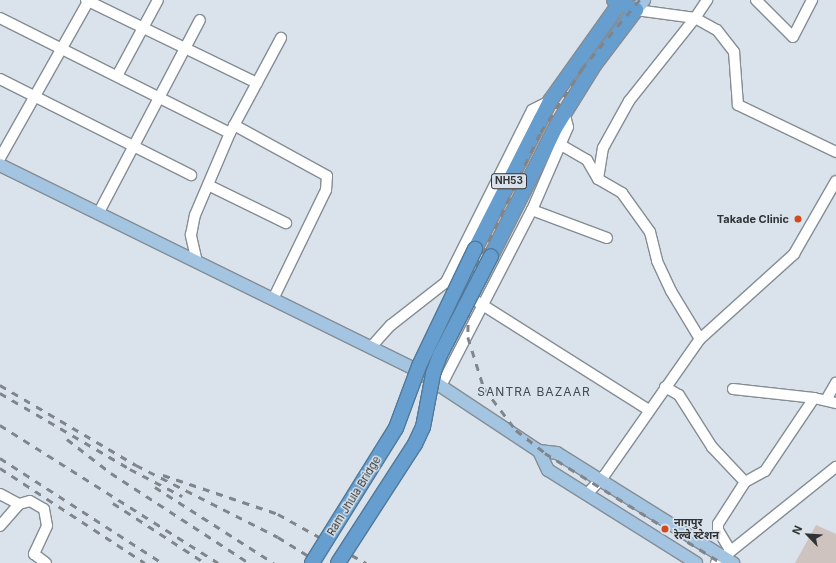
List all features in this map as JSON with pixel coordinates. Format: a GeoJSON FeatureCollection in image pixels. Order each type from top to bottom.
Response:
{"type":"FeatureCollection","features":[{"type":"Feature","properties":{"kind":"highway"},"geometry":{"type":"LineString","coordinates":[[564,112],[595,64],[640,5],[619,1]]}},
{"type":"Feature","properties":{"kind":"highway","name":"NH53"},"geometry":{"type":"LineString","coordinates":[[546,106],[619,1]]}},
{"type":"Feature","properties":{"kind":"highway","name":"Ram Jhula Bridge"},"geometry":{"type":"LineString","coordinates":[[312,563],[396,428],[419,366],[546,106]]}},
{"type":"Feature","properties":{"kind":"highway","name":"Ram Jhula Bridge"},"geometry":{"type":"LineString","coordinates":[[338,563],[415,444],[423,427],[433,374],[440,355],[564,112]]}},
{"type":"Feature","properties":{"kind":"main road"},"geometry":{"type":"LineString","coordinates":[[0,165],[371,347],[442,384],[539,452],[548,470],[696,563]]}},
{"type":"Feature","properties":{"kind":"main road"},"geometry":{"type":"LineString","coordinates":[[539,452],[557,453],[725,558]]}},
{"type":"Feature","properties":{"kind":"street"},"geometry":{"type":"LineString","coordinates":[[0,158],[88,0],[257,83]]}},
{"type":"Feature","properties":{"kind":"street"},"geometry":{"type":"LineString","coordinates":[[117,76],[158,0]]}},
{"type":"Feature","properties":{"kind":"street"},"geometry":{"type":"LineString","coordinates":[[598,179],[603,148],[629,101],[707,0]]}},
{"type":"Feature","properties":{"kind":"street"},"geometry":{"type":"LineString","coordinates":[[756,0],[792,37],[812,0]]}},
{"type":"Feature","properties":{"kind":"street"},"geometry":{"type":"LineString","coordinates":[[640,5],[694,18],[717,30],[734,52],[738,105],[836,152]]}},
{"type":"Feature","properties":{"kind":"street"},"geometry":{"type":"LineString","coordinates":[[0,18],[160,97],[322,171],[328,182],[273,299]]}},
{"type":"Feature","properties":{"kind":"street"},"geometry":{"type":"LineString","coordinates":[[98,214],[200,20]]}},
{"type":"Feature","properties":{"kind":"street"},"geometry":{"type":"LineString","coordinates":[[197,262],[191,235],[195,215],[232,129],[281,38]]}},
{"type":"Feature","properties":{"kind":"street"},"geometry":{"type":"LineString","coordinates":[[0,80],[191,175]]}},
{"type":"Feature","properties":{"kind":"street"},"geometry":{"type":"LineString","coordinates":[[371,347],[391,325],[446,282],[532,110],[546,106]]}},
{"type":"Feature","properties":{"kind":"street"},"geometry":{"type":"LineString","coordinates":[[442,384],[484,306],[532,210],[561,145],[569,121],[564,112]]}},
{"type":"Feature","properties":{"kind":"street"},"geometry":{"type":"LineString","coordinates":[[561,145],[587,160],[598,179],[622,194],[650,232],[657,261],[671,291],[700,339]]}},
{"type":"Feature","properties":{"kind":"street"},"geometry":{"type":"LineString","coordinates":[[587,494],[600,480],[700,339],[794,254],[836,181]]}},
{"type":"Feature","properties":{"kind":"street"},"geometry":{"type":"LineString","coordinates":[[208,185],[286,223]]}},
{"type":"Feature","properties":{"kind":"street"},"geometry":{"type":"LineString","coordinates":[[532,210],[607,238]]}},
{"type":"Feature","properties":{"kind":"street"},"geometry":{"type":"LineString","coordinates":[[446,282],[649,410]]}},
{"type":"Feature","properties":{"kind":"street"},"geometry":{"type":"LineString","coordinates":[[826,400],[836,383]]}},
{"type":"Feature","properties":{"kind":"street"},"geometry":{"type":"LineString","coordinates":[[665,388],[679,395],[712,447],[746,482]]}},
{"type":"Feature","properties":{"kind":"street"},"geometry":{"type":"LineString","coordinates":[[733,389],[814,398],[836,403]]}},
{"type":"Feature","properties":{"kind":"street"},"geometry":{"type":"LineString","coordinates":[[814,398],[765,471],[746,482],[718,524],[718,530],[725,558],[836,467]]}},
{"type":"Feature","properties":{"kind":"street"},"geometry":{"type":"LineString","coordinates":[[0,494],[19,504]]}},
{"type":"Feature","properties":{"kind":"street"},"geometry":{"type":"LineString","coordinates":[[0,526],[19,504],[30,501],[44,509],[47,526],[34,554],[46,563]]}},
{"type":"Feature","properties":{"kind":"building"},"geometry":{"type":"Polygon","coordinates":[[[816,525],[836,534],[836,563],[795,563],[816,525]]]}},
{"type":"Feature","properties":{"kind":"railway"},"geometry":{"type":"LineString","coordinates":[[640,0],[583,68],[540,134],[475,271],[469,297],[468,337],[484,388],[516,430],[545,453],[722,563]]}},
{"type":"Feature","properties":{"kind":"railway"},"geometry":{"type":"LineString","coordinates":[[0,385],[136,465],[278,537],[320,563]]}},
{"type":"Feature","properties":{"kind":"railway"},"geometry":{"type":"LineString","coordinates":[[0,393],[130,469],[182,496]]}},
{"type":"Feature","properties":{"kind":"railway"},"geometry":{"type":"LineString","coordinates":[[0,425],[218,563]]}},
{"type":"Feature","properties":{"kind":"railway"},"geometry":{"type":"LineString","coordinates":[[67,439],[111,473],[249,563]]}},
{"type":"Feature","properties":{"kind":"railway"},"geometry":{"type":"LineString","coordinates":[[0,458],[162,563]]}},
{"type":"Feature","properties":{"kind":"railway"},"geometry":{"type":"LineString","coordinates":[[0,468],[145,563]]}},
{"type":"Feature","properties":{"kind":"railway"},"geometry":{"type":"LineString","coordinates":[[163,475],[278,514],[366,563]]}},
{"type":"Feature","properties":{"kind":"railway"},"geometry":{"type":"LineString","coordinates":[[155,487],[274,563]]}},
{"type":"Feature","properties":{"kind":"railway"},"geometry":{"type":"LineString","coordinates":[[113,503],[205,563]]}},
{"type":"Feature","properties":{"kind":"place","name":"Takade Clinic"},"geometry":{"type":"Point","coordinates":[798,219]}},
{"type":"Feature","properties":{"kind":"place","name":"नागपुर रेल्वे स्टेशन"},"geometry":{"type":"Point","coordinates":[665,529]}},
{"type":"Feature","properties":{"kind":"district","name":"SANTRA BAZAAR"},"geometry":{"type":"Point","coordinates":[534,392]}}]}
